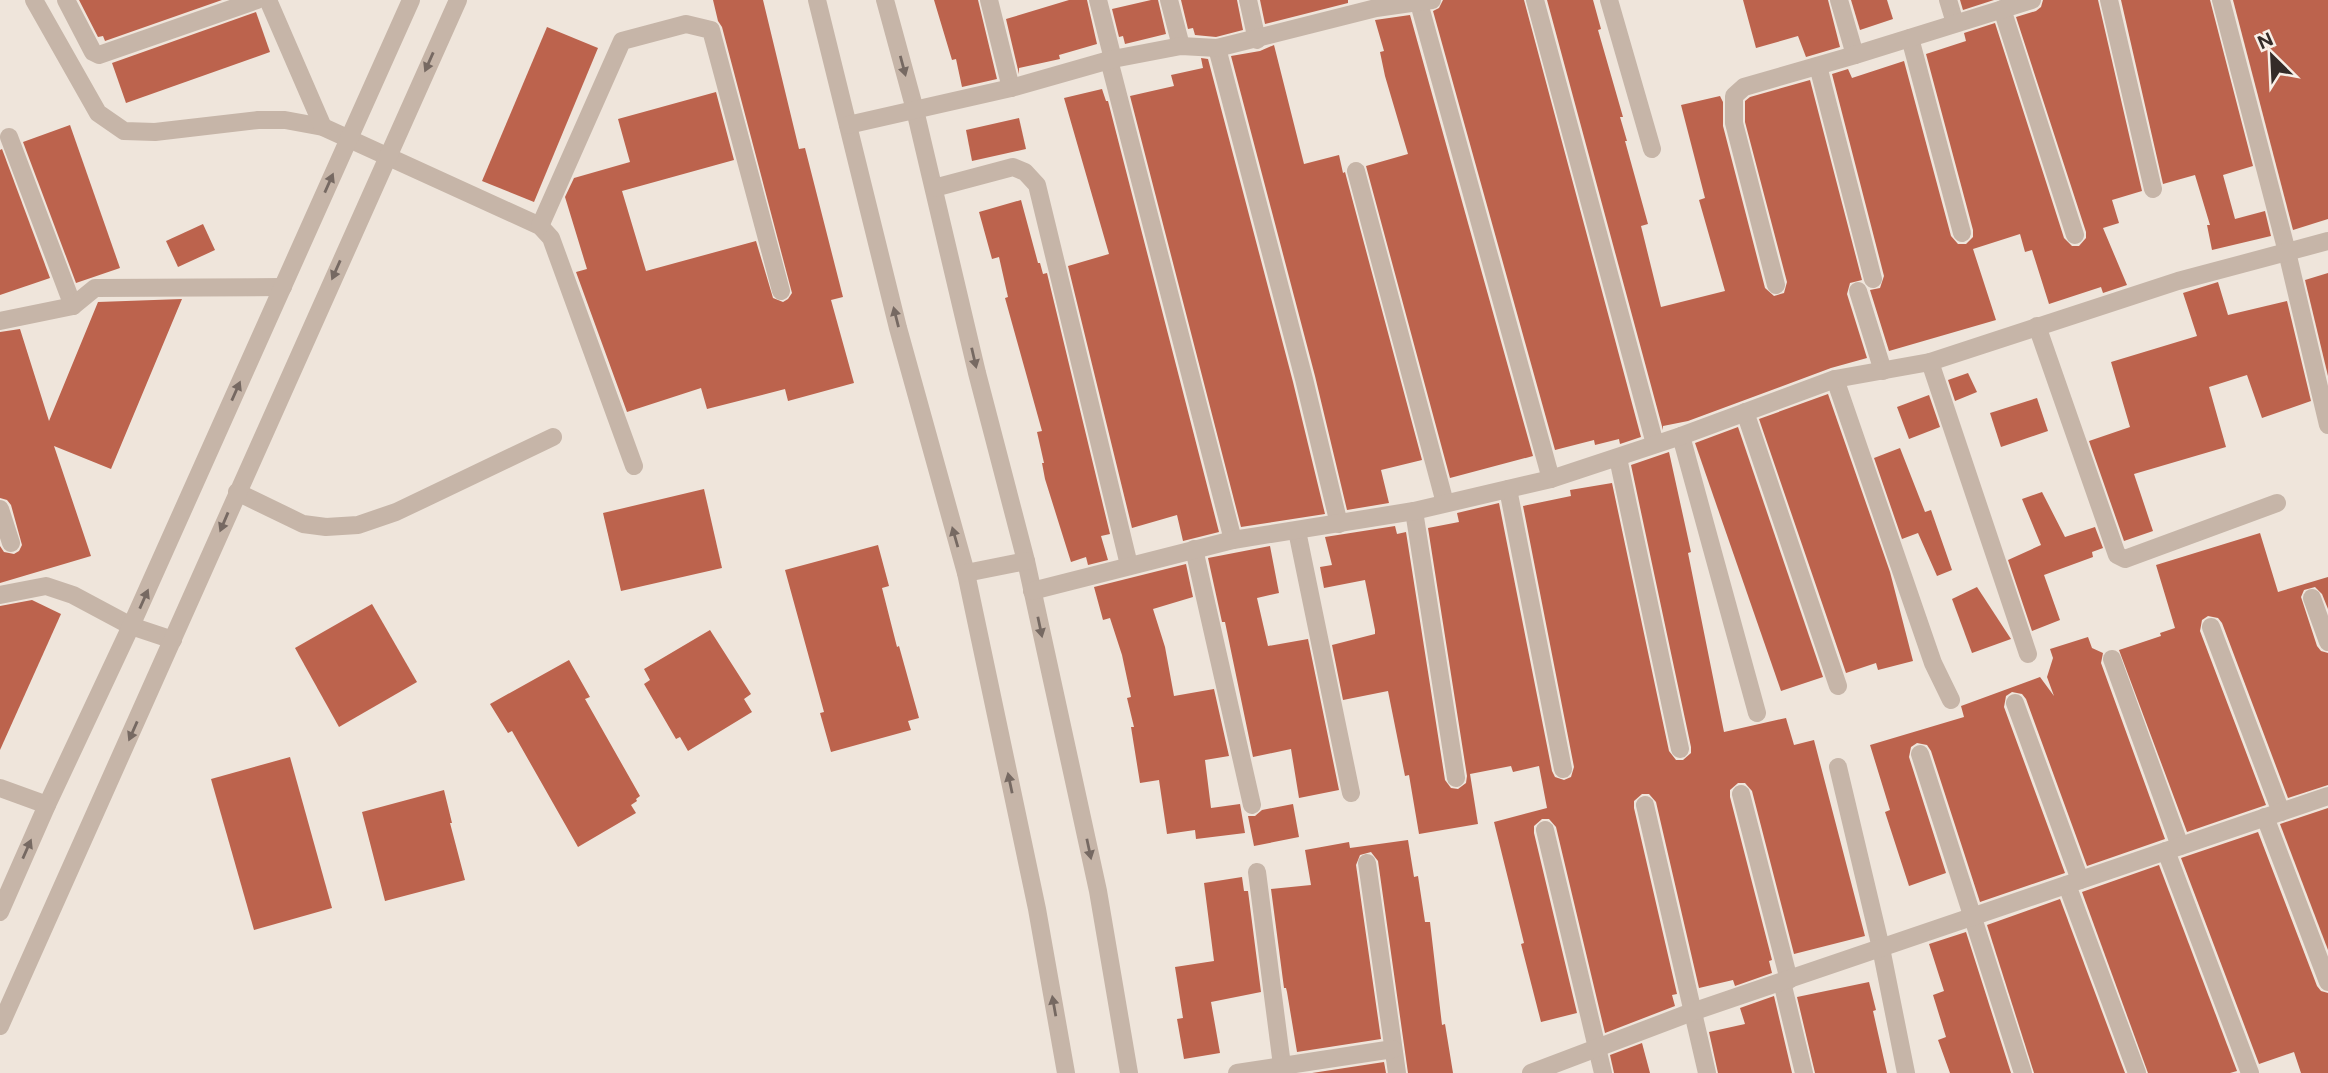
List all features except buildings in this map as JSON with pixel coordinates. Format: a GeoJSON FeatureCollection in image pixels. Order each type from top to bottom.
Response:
{"type":"FeatureCollection","features":[{"type":"Feature","properties":{"kind":"street"},"geometry":{"type":"LineString","coordinates":[[34,0],[98,113],[124,131],[155,132],[258,120],[285,120],[323,127],[540,226],[551,238],[634,466]]}},
{"type":"Feature","properties":{"kind":"street"},"geometry":{"type":"LineString","coordinates":[[66,0],[93,52],[99,55],[257,0]]}},
{"type":"Feature","properties":{"kind":"street"},"geometry":{"type":"LineString","coordinates":[[268,0],[323,127]]}},
{"type":"Feature","properties":{"kind":"street"},"geometry":{"type":"LineString","coordinates":[[0,912],[411,0]]}},
{"type":"Feature","properties":{"kind":"street"},"geometry":{"type":"LineString","coordinates":[[0,1026],[458,0]]}},
{"type":"Feature","properties":{"kind":"street"},"geometry":{"type":"LineString","coordinates":[[817,0],[898,328],[966,573],[1037,909],[1066,1073]]}},
{"type":"Feature","properties":{"kind":"street"},"geometry":{"type":"LineString","coordinates":[[885,0],[915,110],[977,373],[1026,561],[1098,891],[1129,1073]]}},
{"type":"Feature","properties":{"kind":"street"},"geometry":{"type":"LineString","coordinates":[[989,0],[1011,88]]}},
{"type":"Feature","properties":{"kind":"street"},"geometry":{"type":"LineString","coordinates":[[1098,0],[1233,540]]}},
{"type":"Feature","properties":{"kind":"street"},"geometry":{"type":"LineString","coordinates":[[1169,0],[1181,46]]}},
{"type":"Feature","properties":{"kind":"street"},"geometry":{"type":"LineString","coordinates":[[1248,0],[1257,40]]}},
{"type":"Feature","properties":{"kind":"street"},"geometry":{"type":"LineString","coordinates":[[1535,0],[1655,444]]}},
{"type":"Feature","properties":{"kind":"street"},"geometry":{"type":"LineString","coordinates":[[1609,0],[1652,149]]}},
{"type":"Feature","properties":{"kind":"street"},"geometry":{"type":"LineString","coordinates":[[1839,0],[1855,55]]}},
{"type":"Feature","properties":{"kind":"street"},"geometry":{"type":"LineString","coordinates":[[1948,0],[1955,23]]}},
{"type":"Feature","properties":{"kind":"street"},"geometry":{"type":"LineString","coordinates":[[1776,285],[1734,124],[1734,96],[1744,87],[2032,0]]}},
{"type":"Feature","properties":{"kind":"street"},"geometry":{"type":"LineString","coordinates":[[2109,0],[2153,189]]}},
{"type":"Feature","properties":{"kind":"street"},"geometry":{"type":"LineString","coordinates":[[2221,0],[2287,252],[2328,425]]}},
{"type":"Feature","properties":{"kind":"street"},"geometry":{"type":"LineString","coordinates":[[848,125],[1011,88],[1111,60],[1181,46],[1217,48],[1257,40],[1375,4],[1426,2],[1551,479]]}},
{"type":"Feature","properties":{"kind":"street"},"geometry":{"type":"LineString","coordinates":[[2002,9],[2075,235]]}},
{"type":"Feature","properties":{"kind":"street"},"geometry":{"type":"LineString","coordinates":[[540,226],[622,41],[686,24],[711,30],[781,291]]}},
{"type":"Feature","properties":{"kind":"street"},"geometry":{"type":"LineString","coordinates":[[1910,38],[1962,233]]}},
{"type":"Feature","properties":{"kind":"street"},"geometry":{"type":"LineString","coordinates":[[1217,48],[1339,524]]}},
{"type":"Feature","properties":{"kind":"street"},"geometry":{"type":"LineString","coordinates":[[1818,65],[1873,279]]}},
{"type":"Feature","properties":{"kind":"street"},"geometry":{"type":"LineString","coordinates":[[9,137],[73,306]]}},
{"type":"Feature","properties":{"kind":"street"},"geometry":{"type":"LineString","coordinates":[[934,188],[1013,167],[1025,172],[1037,185],[1129,565]]}},
{"type":"Feature","properties":{"kind":"street"},"geometry":{"type":"LineString","coordinates":[[1356,171],[1445,503]]}},
{"type":"Feature","properties":{"kind":"street"},"geometry":{"type":"LineString","coordinates":[[1032,591],[1233,540],[1413,511],[1551,479],[1681,436],[1835,379],[1930,362],[2178,281],[2328,241]]}},
{"type":"Feature","properties":{"kind":"street"},"geometry":{"type":"LineString","coordinates":[[0,321],[73,306],[95,288],[283,287]]}},
{"type":"Feature","properties":{"kind":"street"},"geometry":{"type":"LineString","coordinates":[[1857,291],[1883,371]]}},
{"type":"Feature","properties":{"kind":"street"},"geometry":{"type":"LineString","coordinates":[[2037,326],[2116,555],[2120,558],[2125,559],[2277,503]]}},
{"type":"Feature","properties":{"kind":"street"},"geometry":{"type":"LineString","coordinates":[[1930,362],[2028,654]]}},
{"type":"Feature","properties":{"kind":"street"},"geometry":{"type":"LineString","coordinates":[[1835,379],[1933,663],[1951,700]]}},
{"type":"Feature","properties":{"kind":"street"},"geometry":{"type":"LineString","coordinates":[[1745,412],[1838,686]]}},
{"type":"Feature","properties":{"kind":"street"},"geometry":{"type":"LineString","coordinates":[[1681,436],[1757,713]]}},
{"type":"Feature","properties":{"kind":"street"},"geometry":{"type":"LineString","coordinates":[[237,492],[303,524],[326,527],[358,525],[396,512],[553,437]]}},
{"type":"Feature","properties":{"kind":"street"},"geometry":{"type":"LineString","coordinates":[[1618,458],[1680,749]]}},
{"type":"Feature","properties":{"kind":"street"},"geometry":{"type":"LineString","coordinates":[[1508,489],[1563,769]]}},
{"type":"Feature","properties":{"kind":"street"},"geometry":{"type":"LineString","coordinates":[[0,509],[11,543]]}},
{"type":"Feature","properties":{"kind":"street"},"geometry":{"type":"LineString","coordinates":[[1413,511],[1456,778]]}},
{"type":"Feature","properties":{"kind":"street"},"geometry":{"type":"LineString","coordinates":[[1297,531],[1351,793]]}},
{"type":"Feature","properties":{"kind":"street"},"geometry":{"type":"LineString","coordinates":[[1194,549],[1252,805]]}},
{"type":"Feature","properties":{"kind":"street"},"geometry":{"type":"LineString","coordinates":[[966,573],[1026,561]]}},
{"type":"Feature","properties":{"kind":"street"},"geometry":{"type":"LineString","coordinates":[[0,595],[46,586],[73,595],[131,626],[173,640]]}},
{"type":"Feature","properties":{"kind":"street"},"geometry":{"type":"LineString","coordinates":[[2312,598],[2328,642]]}},
{"type":"Feature","properties":{"kind":"street"},"geometry":{"type":"LineString","coordinates":[[2211,627],[2328,982]]}},
{"type":"Feature","properties":{"kind":"street"},"geometry":{"type":"LineString","coordinates":[[2112,659],[2250,1073]]}},
{"type":"Feature","properties":{"kind":"street"},"geometry":{"type":"LineString","coordinates":[[2015,703],[2137,1073]]}},
{"type":"Feature","properties":{"kind":"street"},"geometry":{"type":"LineString","coordinates":[[1920,754],[2023,1073]]}},
{"type":"Feature","properties":{"kind":"street"},"geometry":{"type":"LineString","coordinates":[[1838,767],[1881,948],[1906,1073]]}},
{"type":"Feature","properties":{"kind":"street"},"geometry":{"type":"LineString","coordinates":[[0,788],[47,805]]}},
{"type":"Feature","properties":{"kind":"street"},"geometry":{"type":"LineString","coordinates":[[1741,794],[1804,1073]]}},
{"type":"Feature","properties":{"kind":"street"},"geometry":{"type":"LineString","coordinates":[[1531,1073],[1692,1012],[2328,796]]}},
{"type":"Feature","properties":{"kind":"street"},"geometry":{"type":"LineString","coordinates":[[1645,805],[1707,1073]]}},
{"type":"Feature","properties":{"kind":"street"},"geometry":{"type":"LineString","coordinates":[[1545,830],[1603,1073]]}},
{"type":"Feature","properties":{"kind":"street"},"geometry":{"type":"LineString","coordinates":[[1367,863],[1397,1073]]}},
{"type":"Feature","properties":{"kind":"street"},"geometry":{"type":"LineString","coordinates":[[1257,872],[1283,1069]]}},
{"type":"Feature","properties":{"kind":"street"},"geometry":{"type":"LineString","coordinates":[[1237,1073],[1283,1069],[1393,1049]]}}]}
